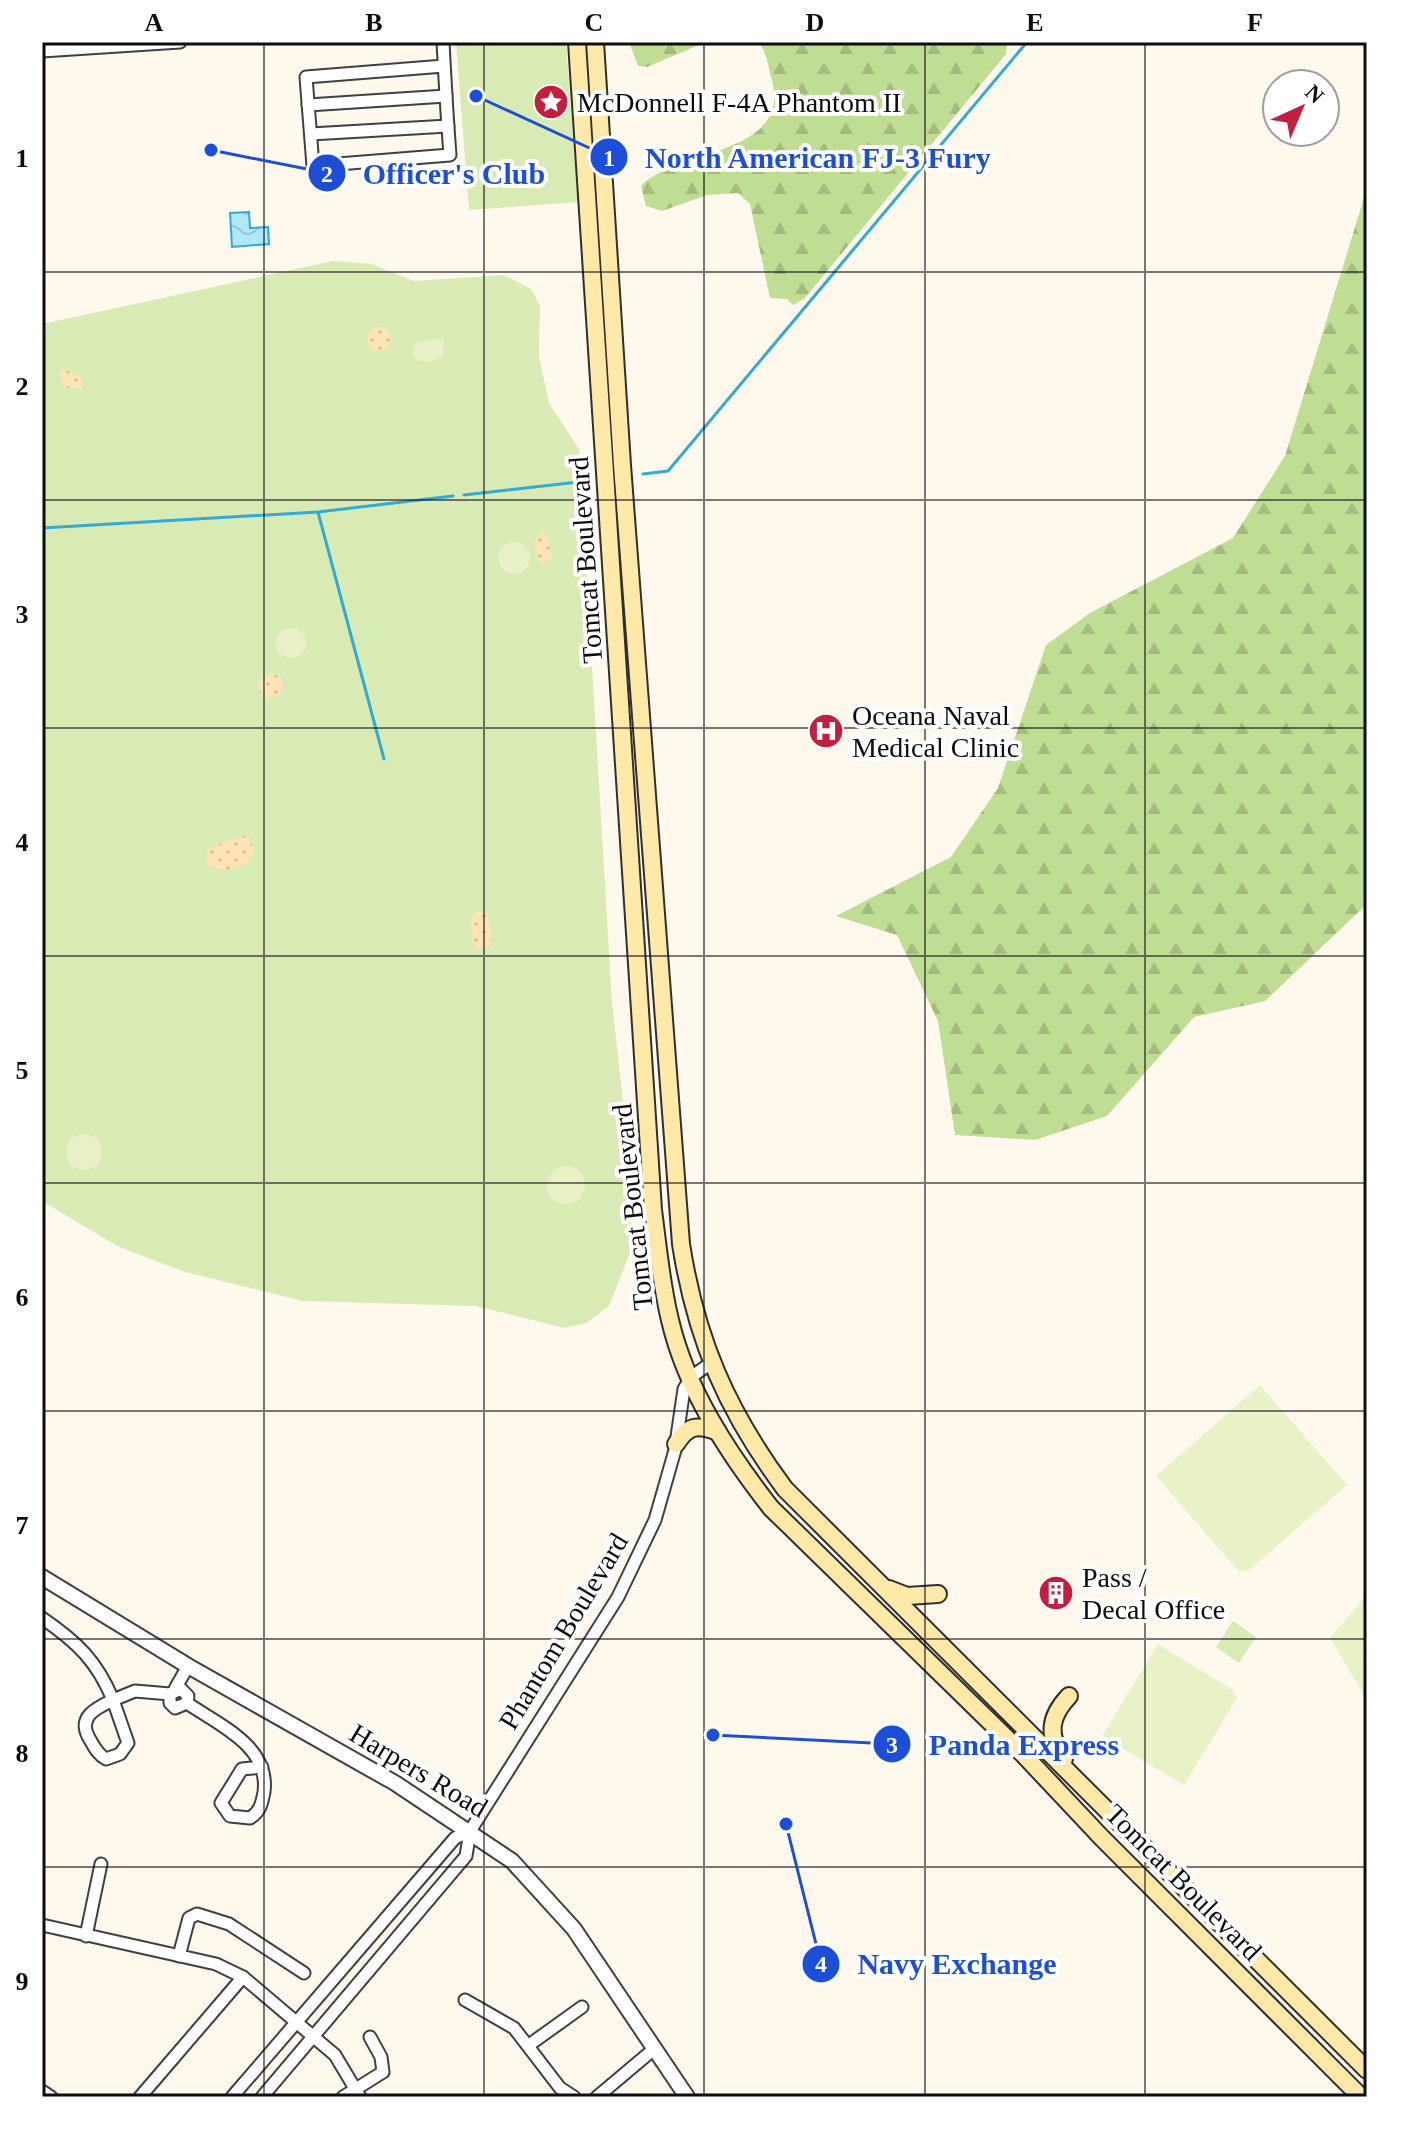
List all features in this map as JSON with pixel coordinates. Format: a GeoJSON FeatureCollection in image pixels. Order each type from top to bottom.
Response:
{"type":"FeatureCollection","features":[{"type":"Feature","properties":{"kind":"main road","name":"Tomcat Boulevard"},"geometry":{"type":"LineString","coordinates":[[577,42],[653,1210],[670,1321],[691,1377],[718,1432],[771,1508],[1022,1753],[1102,1838],[1360,2096]]}},
{"type":"Feature","properties":{"kind":"main road","name":"Tomcat Boulevard"},"geometry":{"type":"LineString","coordinates":[[595,42],[622,465],[681,1244],[697,1327],[731,1409],[785,1489],[1367,2070]]}},
{"type":"Feature","properties":{"kind":"main road"},"geometry":{"type":"LineString","coordinates":[[676,1444],[691,1427],[701,1425],[718,1432]]}},
{"type":"Feature","properties":{"kind":"main road"},"geometry":{"type":"LineString","coordinates":[[881,1586],[907,1596],[938,1594]]}},
{"type":"Feature","properties":{"kind":"main road"},"geometry":{"type":"LineString","coordinates":[[1069,1696],[1054,1715],[1051,1732],[1054,1746],[1092,1795]]}},
{"type":"Feature","properties":{"kind":"main road"},"geometry":{"type":"LineString","coordinates":[[1332,2034],[1367,2054]]}},
{"type":"Feature","properties":{"kind":"street"},"geometry":{"type":"LineString","coordinates":[[42,51],[180,42]]}},
{"type":"Feature","properties":{"kind":"street"},"geometry":{"type":"LineString","coordinates":[[443,42],[450,155],[313,166],[306,77],[444,66]]}},
{"type":"Feature","properties":{"kind":"street"},"geometry":{"type":"LineString","coordinates":[[308,105],[446,96]]}},
{"type":"Feature","properties":{"kind":"street"},"geometry":{"type":"LineString","coordinates":[[311,134],[448,126]]}},
{"type":"Feature","properties":{"kind":"street"},"geometry":{"type":"LineString","coordinates":[[691,1377],[711,1363]]}},
{"type":"Feature","properties":{"kind":"street","name":"Phantom Boulevard"},"geometry":{"type":"LineString","coordinates":[[262,2097],[466,1856],[470,1831],[618,1597],[655,1520],[676,1444],[684,1389],[691,1377]]}},
{"type":"Feature","properties":{"kind":"street","name":"Harpers Road"},"geometry":{"type":"LineString","coordinates":[[42,1577],[194,1669],[395,1783],[470,1831],[535,1881],[574,1929],[687,2097]]}},
{"type":"Feature","properties":{"kind":"street"},"geometry":{"type":"LineString","coordinates":[[42,1618],[83,1648],[100,1669],[113,1700],[128,1743],[120,1754],[106,1759],[97,1752],[84,1725],[85,1718],[96,1709],[113,1700],[135,1691],[180,1695],[243,1741],[259,1758],[262,1767],[264,1792],[256,1814],[243,1820],[225,1813],[222,1797],[236,1774],[242,1769],[262,1767]]}},
{"type":"Feature","properties":{"kind":"street"},"geometry":{"type":"LineString","coordinates":[[180,1695],[194,1669]]}},
{"type":"Feature","properties":{"kind":"street","name":"Phantom Boulevard"},"geometry":{"type":"LineString","coordinates":[[232,2097],[455,1838],[470,1831]]}},
{"type":"Feature","properties":{"kind":"street"},"geometry":{"type":"LineString","coordinates":[[86,1936],[101,1864]]}},
{"type":"Feature","properties":{"kind":"street"},"geometry":{"type":"LineString","coordinates":[[179,1956],[189,1918],[197,1914],[229,1924],[304,1973]]}},
{"type":"Feature","properties":{"kind":"street"},"geometry":{"type":"LineString","coordinates":[[42,1925],[216,1964],[243,1977],[335,2055],[358,2093]]}},
{"type":"Feature","properties":{"kind":"street"},"geometry":{"type":"LineString","coordinates":[[140,2097],[243,1977]]}},
{"type":"Feature","properties":{"kind":"street"},"geometry":{"type":"LineString","coordinates":[[465,2000],[507,2023],[529,2045],[560,2088],[574,2097]]}},
{"type":"Feature","properties":{"kind":"street"},"geometry":{"type":"LineString","coordinates":[[529,2045],[582,2007]]}},
{"type":"Feature","properties":{"kind":"street"},"geometry":{"type":"LineString","coordinates":[[343,2097],[358,2093],[384,2068],[370,2037]]}},
{"type":"Feature","properties":{"kind":"street"},"geometry":{"type":"LineString","coordinates":[[597,2097],[654,2049]]}},
{"type":"Feature","properties":{"kind":"street"},"geometry":{"type":"LineString","coordinates":[[42,2091],[51,2097]]}},
{"type":"Feature","properties":{"kind":"green space"},"geometry":{"type":"Polygon","coordinates":[[[456,42],[566,42],[578,202],[469,210],[456,42]]]}},
{"type":"Feature","properties":{"kind":"green space"},"geometry":{"type":"Polygon","coordinates":[[[629,42],[706,42],[647,67],[638,66],[629,42]]]}},
{"type":"Feature","properties":{"kind":"green space"},"geometry":{"type":"Polygon","coordinates":[[[758,42],[1007,42],[1006,54],[805,298],[793,305],[787,299],[770,298],[750,204],[738,193],[707,195],[662,211],[646,206],[641,186],[657,174],[750,136],[766,122],[774,103],[768,63],[758,42]]]}},
{"type":"Feature","properties":{"kind":"green space"},"geometry":{"type":"Polygon","coordinates":[[[1367,188],[1367,904],[1265,1001],[1194,1017],[1107,1116],[1035,1140],[955,1135],[938,1021],[897,935],[836,916],[951,857],[998,788],[1046,645],[1090,613],[1233,538],[1285,456],[1367,188]]]}},
{"type":"Feature","properties":{"kind":"green space"},"geometry":{"type":"Polygon","coordinates":[[[333,261],[372,264],[414,281],[504,275],[531,289],[540,306],[539,357],[549,403],[579,449],[612,1003],[633,1190],[629,1255],[609,1306],[586,1323],[564,1328],[476,1306],[303,1301],[185,1272],[119,1247],[42,1201],[42,324],[333,261]]]}},
{"type":"Feature","properties":{"kind":"green space"},"geometry":{"type":"Polygon","coordinates":[[[433,338],[444,342],[443,356],[430,362],[416,360],[412,354],[415,343],[433,338]]]}},
{"type":"Feature","properties":{"kind":"green space"},"geometry":{"type":"Polygon","coordinates":[[[514,542],[525,547],[530,558],[525,569],[514,574],[503,569],[498,558],[503,547],[514,542]]]}},
{"type":"Feature","properties":{"kind":"green space"},"geometry":{"type":"Polygon","coordinates":[[[291,628],[302,632],[306,643],[302,654],[291,658],[280,654],[276,643],[280,632],[291,628]]]}},
{"type":"Feature","properties":{"kind":"green space"},"geometry":{"type":"Polygon","coordinates":[[[84,1134],[97,1139],[102,1152],[97,1165],[84,1170],[71,1165],[66,1152],[71,1139],[84,1134]]]}},
{"type":"Feature","properties":{"kind":"green space"},"geometry":{"type":"Polygon","coordinates":[[[566,1166],[579,1172],[585,1185],[579,1198],[566,1204],[553,1198],[547,1185],[553,1172],[566,1166]]]}},
{"type":"Feature","properties":{"kind":"green space"},"geometry":{"type":"Polygon","coordinates":[[[1260,1385],[1347,1485],[1249,1570],[1239,1572],[1156,1476],[1260,1385]]]}},
{"type":"Feature","properties":{"kind":"green space"},"geometry":{"type":"Polygon","coordinates":[[[1367,1595],[1367,1701],[1330,1638],[1367,1595]]]}},
{"type":"Feature","properties":{"kind":"green space"},"geometry":{"type":"Polygon","coordinates":[[[1233,1621],[1256,1637],[1239,1663],[1216,1647],[1233,1621]]]}},
{"type":"Feature","properties":{"kind":"green space"},"geometry":{"type":"Polygon","coordinates":[[[1158,1644],[1233,1690],[1237,1698],[1184,1785],[1102,1736],[1158,1644]]]}},
{"type":"Feature","properties":{"kind":"sand"},"geometry":{"type":"Polygon","coordinates":[[[379,327],[387,331],[391,339],[387,347],[379,351],[371,347],[367,339],[371,331],[379,327]]]}},
{"type":"Feature","properties":{"kind":"sand"},"geometry":{"type":"Polygon","coordinates":[[[64,369],[81,377],[84,388],[65,388],[59,375],[64,369]]]}},
{"type":"Feature","properties":{"kind":"sand"},"geometry":{"type":"Polygon","coordinates":[[[541,531],[547,535],[552,557],[543,564],[538,560],[535,540],[541,531]]]}},
{"type":"Feature","properties":{"kind":"sand"},"geometry":{"type":"Polygon","coordinates":[[[271,674],[282,681],[283,686],[276,697],[271,698],[260,691],[259,686],[266,675],[271,674]]]}},
{"type":"Feature","properties":{"kind":"sand"},"geometry":{"type":"Polygon","coordinates":[[[247,835],[255,850],[250,861],[229,870],[208,866],[206,853],[209,848],[247,835]]]}},
{"type":"Feature","properties":{"kind":"sand"},"geometry":{"type":"Polygon","coordinates":[[[477,911],[487,913],[492,939],[489,946],[478,948],[473,943],[470,921],[477,911]]]}},
{"type":"Feature","properties":{"kind":"water"},"geometry":{"type":"Polygon","coordinates":[[[249,212],[250,228],[268,227],[269,244],[232,247],[230,213],[249,212]]]}},
{"type":"Feature","properties":{"kind":"waterway"},"geometry":{"type":"LineString","coordinates":[[643,474],[668,471],[1027,42]]}},
{"type":"Feature","properties":{"kind":"waterway"},"geometry":{"type":"LineString","coordinates":[[464,495],[587,481]]}},
{"type":"Feature","properties":{"kind":"waterway"},"geometry":{"type":"LineString","coordinates":[[42,528],[318,512],[453,496]]}},
{"type":"Feature","properties":{"kind":"waterway"},"geometry":{"type":"LineString","coordinates":[[318,512],[384,759]]}},
{"type":"Feature","properties":{"kind":"place","name":"North American FJ-3 Fury"},"geometry":{"type":"Point","coordinates":[476,96]}},
{"type":"Feature","properties":{"kind":"place","name":"McDonnell F-4A Phantom II"},"geometry":{"type":"Point","coordinates":[551,102]}},
{"type":"Feature","properties":{"kind":"place","name":"Officer's Club"},"geometry":{"type":"Point","coordinates":[211,150]}},
{"type":"Feature","properties":{"kind":"place","name":"Oceana Naval Medical Clinic"},"geometry":{"type":"Point","coordinates":[826,731]}},
{"type":"Feature","properties":{"kind":"place","name":"Pass / Decal Office"},"geometry":{"type":"Point","coordinates":[1056,1593]}},
{"type":"Feature","properties":{"kind":"place","name":"Panda Express"},"geometry":{"type":"Point","coordinates":[713,1735]}},
{"type":"Feature","properties":{"kind":"place","name":"Navy Exchange"},"geometry":{"type":"Point","coordinates":[786,1824]}}]}
